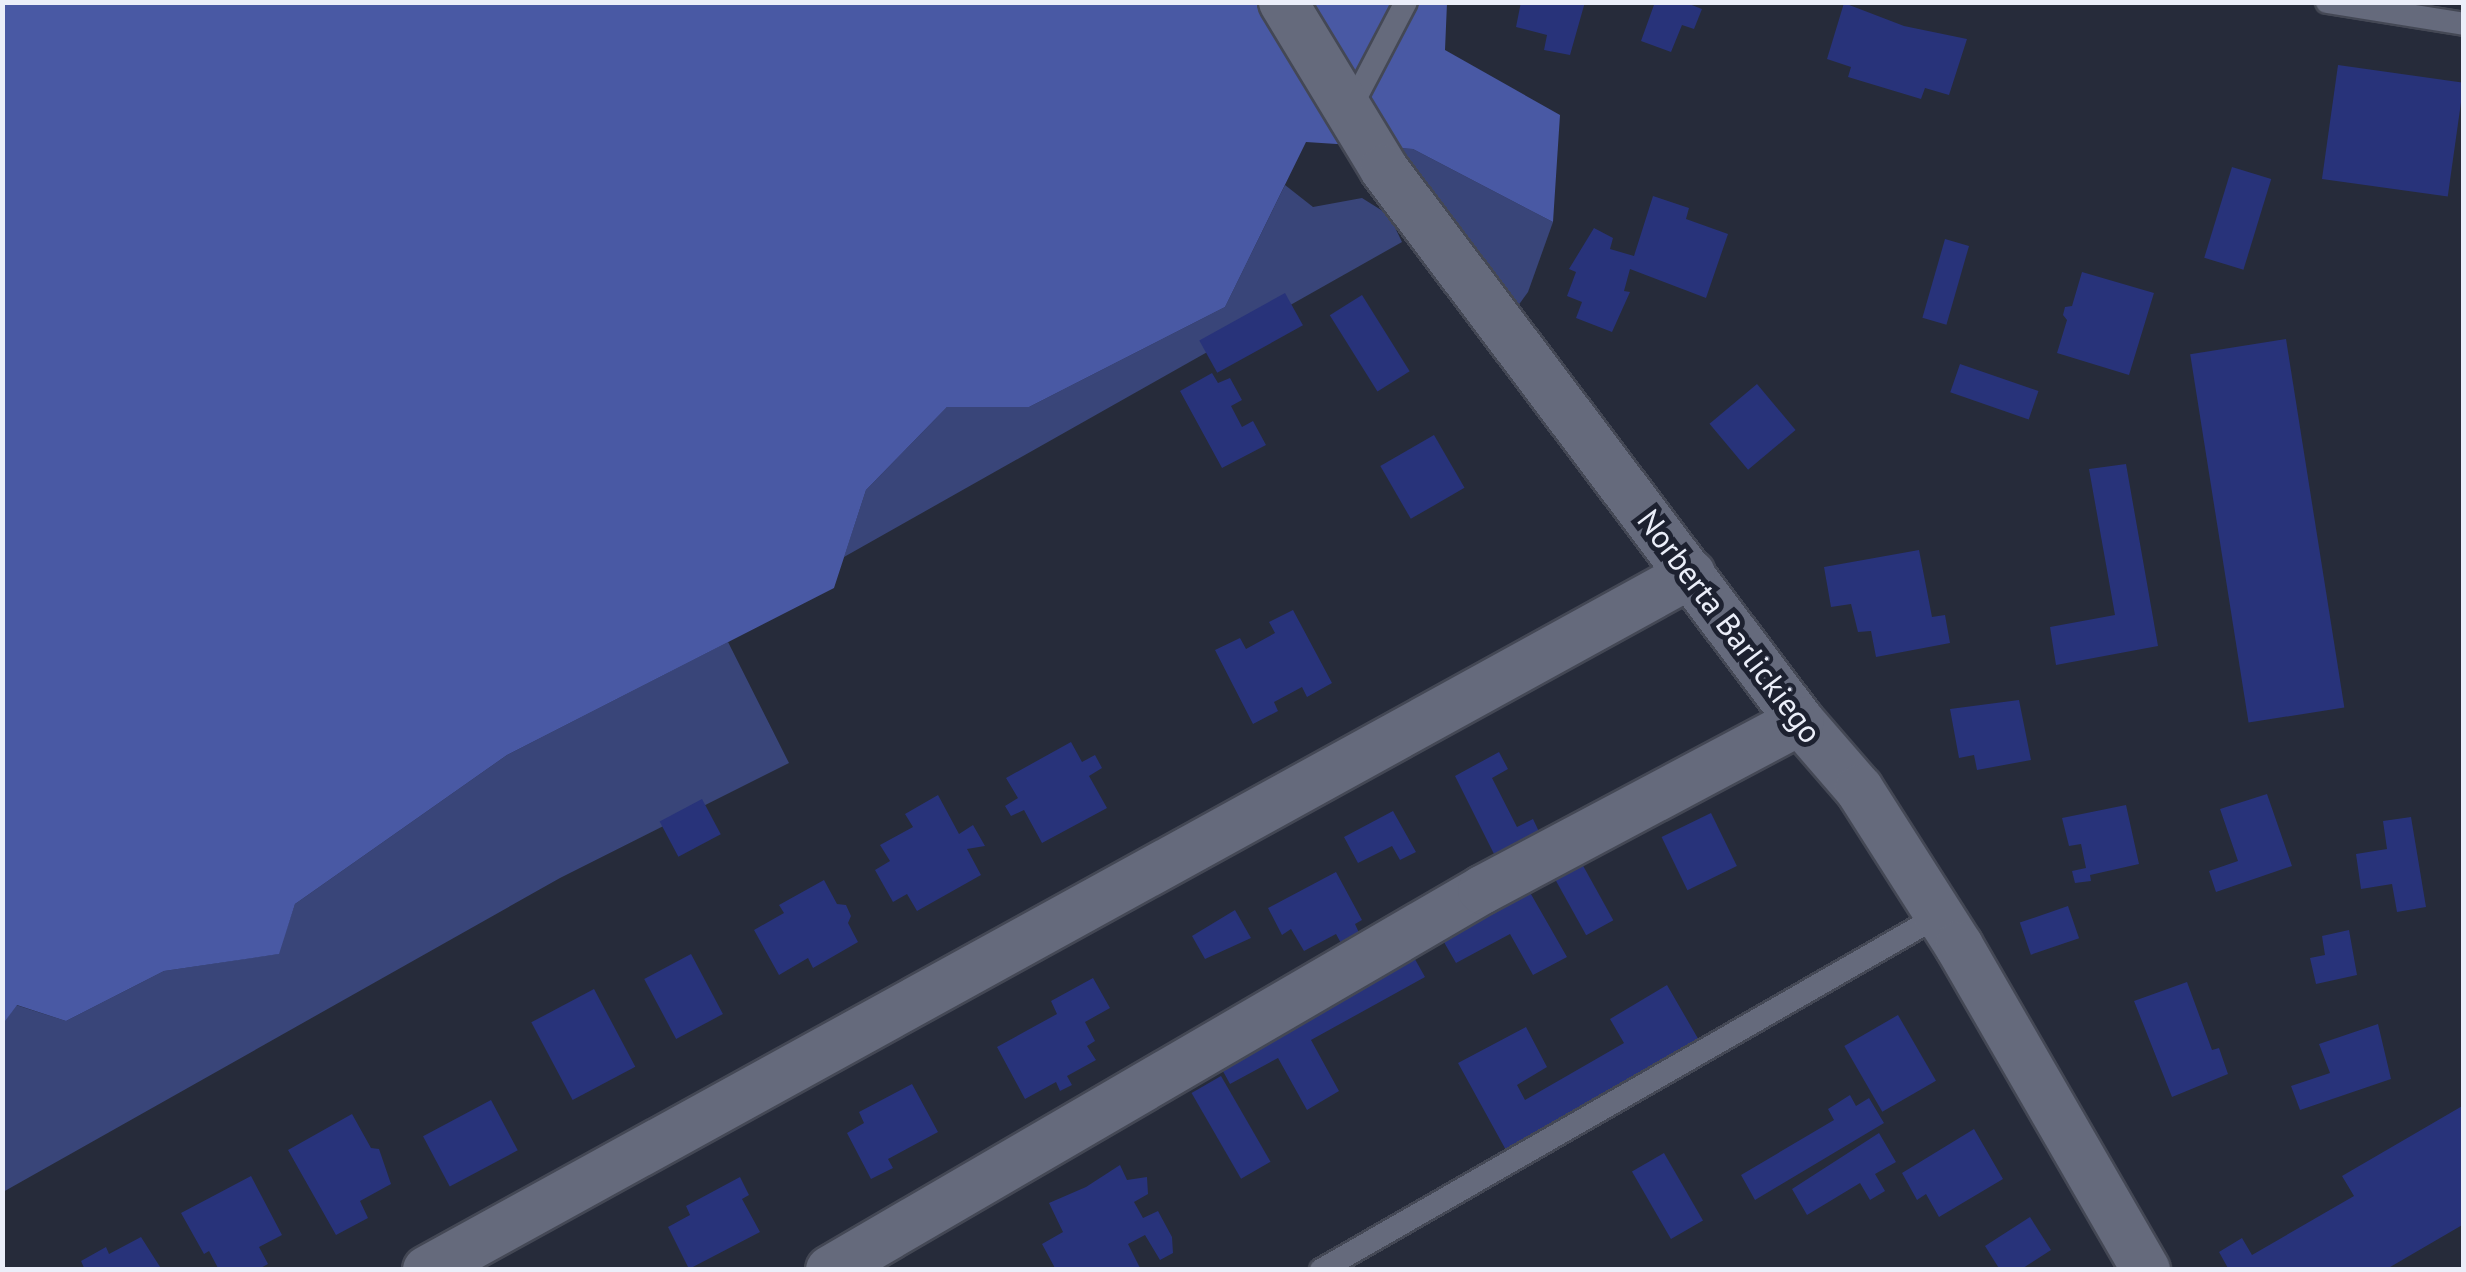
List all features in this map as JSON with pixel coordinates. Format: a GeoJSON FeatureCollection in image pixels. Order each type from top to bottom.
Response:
{"type":"FeatureCollection","features":[{"type":"Feature","properties":{"kind":"street","name":"Norberta Barlickiego"},"geometry":{"type":"LineString","coordinates":[[1283,2],[1384,169],[1800,721],[1859,790],[1940,916],[2146,1270]]}},
{"type":"Feature","properties":{"kind":"street"},"geometry":{"type":"LineString","coordinates":[[427,1270],[1691,574]]}},
{"type":"Feature","properties":{"kind":"street"},"geometry":{"type":"LineString","coordinates":[[830,1270],[1482,890],[1800,721]]}},
{"type":"Feature","properties":{"kind":"lane"},"geometry":{"type":"LineString","coordinates":[[1349,110],[1406,2]]}},
{"type":"Feature","properties":{"kind":"lane"},"geometry":{"type":"LineString","coordinates":[[2327,2],[2464,24]]}},
{"type":"Feature","properties":{"kind":"lane"},"geometry":{"type":"LineString","coordinates":[[1321,1270],[1940,916]]}},
{"type":"Feature","properties":{"kind":"shaded area"},"geometry":{"type":"Polygon","coordinates":[[[3,3],[1447,3],[1445,50],[1560,115],[1553,222],[1413,149],[1306,142],[1225,307],[1029,407],[947,407],[866,490],[834,588],[507,755],[295,904],[279,954],[164,971],[66,1021],[17,1005],[3,1024],[3,3]]]}},
{"type":"Feature","properties":{"kind":"shaded area"},"geometry":{"type":"Polygon","coordinates":[[[1391,148],[1413,149],[1553,222],[1528,292],[1515,310],[1391,148]]]}},
{"type":"Feature","properties":{"kind":"shaded area"},"geometry":{"type":"Polygon","coordinates":[[[1285,185],[1313,207],[1362,198],[1389,215],[1402,242],[844,557],[866,490],[947,407],[1029,407],[1225,307],[1285,185]]]}},
{"type":"Feature","properties":{"kind":"shaded area"},"geometry":{"type":"Polygon","coordinates":[[[728,642],[789,763],[560,878],[3,1192],[3,1024],[16,1005],[66,1021],[164,971],[278,954],[295,904],[507,755],[728,642]]]}},
{"type":"Feature","properties":{"kind":"building"},"geometry":{"type":"Polygon","coordinates":[[[1521,2],[1585,2],[1570,55],[1544,50],[1547,35],[1516,27],[1521,2]]]}},
{"type":"Feature","properties":{"kind":"building"},"geometry":{"type":"Polygon","coordinates":[[[1655,2],[1684,2],[1702,9],[1694,29],[1682,25],[1671,52],[1641,41],[1655,2]]]}},
{"type":"Feature","properties":{"kind":"building"},"geometry":{"type":"Polygon","coordinates":[[[1844,3],[1904,26],[1967,39],[1949,95],[1925,88],[1921,99],[1848,77],[1851,67],[1827,59],[1844,3]]]}},
{"type":"Feature","properties":{"kind":"building"},"geometry":{"type":"Polygon","coordinates":[[[2338,65],[2464,83],[2448,197],[2322,179],[2338,65]]]}},
{"type":"Feature","properties":{"kind":"building"},"geometry":{"type":"Polygon","coordinates":[[[2232,167],[2271,179],[2243,270],[2204,258],[2232,167]]]}},
{"type":"Feature","properties":{"kind":"building"},"geometry":{"type":"Polygon","coordinates":[[[1653,196],[1689,208],[1686,219],[1728,234],[1706,298],[1630,269],[1624,291],[1630,292],[1612,332],[1576,318],[1582,302],[1567,296],[1576,272],[1569,269],[1594,228],[1613,238],[1610,249],[1634,256],[1653,196]]]}},
{"type":"Feature","properties":{"kind":"building"},"geometry":{"type":"Polygon","coordinates":[[[1945,239],[1969,246],[1946,325],[1922,318],[1945,239]]]}},
{"type":"Feature","properties":{"kind":"building"},"geometry":{"type":"Polygon","coordinates":[[[2082,272],[2154,293],[2129,375],[2057,353],[2067,320],[2063,315],[2065,307],[2072,306],[2082,272]]]}},
{"type":"Feature","properties":{"kind":"building"},"geometry":{"type":"Polygon","coordinates":[[[1285,293],[1303,325],[1217,373],[1199,341],[1285,293]]]}},
{"type":"Feature","properties":{"kind":"building"},"geometry":{"type":"Polygon","coordinates":[[[1362,295],[1410,371],[1377,391],[1330,315],[1362,295]]]}},
{"type":"Feature","properties":{"kind":"building"},"geometry":{"type":"Polygon","coordinates":[[[2286,339],[2344,707],[2249,723],[2190,354],[2286,339]]]}},
{"type":"Feature","properties":{"kind":"building"},"geometry":{"type":"Polygon","coordinates":[[[1960,364],[2038,391],[2029,419],[1950,392],[1960,364]]]}},
{"type":"Feature","properties":{"kind":"building"},"geometry":{"type":"Polygon","coordinates":[[[1212,373],[1218,383],[1230,378],[1242,400],[1231,406],[1242,427],[1253,421],[1266,445],[1222,468],[1180,391],[1212,373]]]}},
{"type":"Feature","properties":{"kind":"building"},"geometry":{"type":"Polygon","coordinates":[[[1757,384],[1796,430],[1748,470],[1710,424],[1757,384]]]}},
{"type":"Feature","properties":{"kind":"building"},"geometry":{"type":"Polygon","coordinates":[[[1434,435],[1464,488],[1411,519],[1380,466],[1434,435]]]}},
{"type":"Feature","properties":{"kind":"building"},"geometry":{"type":"Polygon","coordinates":[[[2126,464],[2158,646],[2056,665],[2050,627],[2115,615],[2089,469],[2126,464]]]}},
{"type":"Feature","properties":{"kind":"building"},"geometry":{"type":"Polygon","coordinates":[[[1919,550],[1932,617],[1945,615],[1950,643],[1876,657],[1871,631],[1858,632],[1851,604],[1831,607],[1824,567],[1919,550]]]}},
{"type":"Feature","properties":{"kind":"building"},"geometry":{"type":"Polygon","coordinates":[[[1293,610],[1332,683],[1307,697],[1302,687],[1274,702],[1278,711],[1253,724],[1215,650],[1240,638],[1246,649],[1275,633],[1269,622],[1293,610]]]}},
{"type":"Feature","properties":{"kind":"building"},"geometry":{"type":"Polygon","coordinates":[[[2019,700],[2031,760],[1977,770],[1974,755],[1959,758],[1950,709],[2019,700]]]}},
{"type":"Feature","properties":{"kind":"building"},"geometry":{"type":"Polygon","coordinates":[[[1071,742],[1082,762],[1095,755],[1102,768],[1089,776],[1107,808],[1042,843],[1024,810],[1011,816],[1005,806],[1018,798],[1006,778],[1071,742]]]}},
{"type":"Feature","properties":{"kind":"building"},"geometry":{"type":"Polygon","coordinates":[[[1499,752],[1508,769],[1492,778],[1517,827],[1533,819],[1542,838],[1497,860],[1455,776],[1499,752]]]}},
{"type":"Feature","properties":{"kind":"building"},"geometry":{"type":"Polygon","coordinates":[[[2267,794],[2292,866],[2216,892],[2209,871],[2238,861],[2220,809],[2267,794]]]}},
{"type":"Feature","properties":{"kind":"building"},"geometry":{"type":"Polygon","coordinates":[[[938,795],[959,834],[973,825],[985,846],[967,849],[981,875],[917,911],[907,894],[893,902],[875,870],[890,861],[880,845],[913,827],[905,814],[938,795]]]}},
{"type":"Feature","properties":{"kind":"building"},"geometry":{"type":"Polygon","coordinates":[[[702,799],[721,834],[678,857],[660,822],[702,799]]]}},
{"type":"Feature","properties":{"kind":"building"},"geometry":{"type":"Polygon","coordinates":[[[2126,805],[2139,864],[2090,875],[2091,881],[2075,883],[2072,871],[2086,868],[2081,844],[2069,846],[2062,818],[2126,805]]]}},
{"type":"Feature","properties":{"kind":"building"},"geometry":{"type":"Polygon","coordinates":[[[1393,811],[1416,852],[1400,860],[1392,846],[1358,863],[1344,837],[1393,811]]]}},
{"type":"Feature","properties":{"kind":"building"},"geometry":{"type":"Polygon","coordinates":[[[1711,813],[1737,866],[1687,890],[1662,837],[1711,813]]]}},
{"type":"Feature","properties":{"kind":"building"},"geometry":{"type":"Polygon","coordinates":[[[2411,817],[2426,907],[2397,912],[2392,884],[2361,889],[2356,854],[2387,849],[2383,821],[2411,817]]]}},
{"type":"Feature","properties":{"kind":"building"},"geometry":{"type":"Polygon","coordinates":[[[1576,853],[1613,920],[1586,935],[1549,868],[1576,853]]]}},
{"type":"Feature","properties":{"kind":"building"},"geometry":{"type":"Polygon","coordinates":[[[1336,872],[1362,920],[1355,924],[1360,935],[1342,945],[1336,934],[1304,951],[1291,929],[1282,935],[1268,908],[1336,872]]]}},
{"type":"Feature","properties":{"kind":"building"},"geometry":{"type":"Polygon","coordinates":[[[824,880],[837,904],[846,905],[851,916],[848,923],[858,942],[813,968],[808,958],[779,975],[754,930],[784,913],[779,905],[824,880]]]}},
{"type":"Feature","properties":{"kind":"building"},"geometry":{"type":"Polygon","coordinates":[[[1524,882],[1567,957],[1533,975],[1510,934],[1456,963],[1437,930],[1524,882]]]}},
{"type":"Feature","properties":{"kind":"building"},"geometry":{"type":"Polygon","coordinates":[[[2068,906],[2079,938],[2031,955],[2020,923],[2068,906]]]}},
{"type":"Feature","properties":{"kind":"building"},"geometry":{"type":"Polygon","coordinates":[[[1235,910],[1251,938],[1205,959],[1192,936],[1235,910]]]}},
{"type":"Feature","properties":{"kind":"building"},"geometry":{"type":"Polygon","coordinates":[[[2349,930],[2357,975],[2316,984],[2310,958],[2325,955],[2322,936],[2349,930]]]}},
{"type":"Feature","properties":{"kind":"building"},"geometry":{"type":"Polygon","coordinates":[[[1407,945],[1425,977],[1311,1040],[1339,1091],[1307,1110],[1278,1058],[1230,1084],[1213,1053],[1407,945]]]}},
{"type":"Feature","properties":{"kind":"building"},"geometry":{"type":"Polygon","coordinates":[[[691,954],[723,1014],[676,1039],[644,979],[691,954]]]}},
{"type":"Feature","properties":{"kind":"building"},"geometry":{"type":"Polygon","coordinates":[[[1093,978],[1110,1008],[1085,1022],[1095,1041],[1087,1046],[1096,1060],[1067,1076],[1072,1085],[1060,1091],[1056,1082],[1025,1099],[997,1047],[1057,1014],[1051,1001],[1093,978]]]}},
{"type":"Feature","properties":{"kind":"building"},"geometry":{"type":"Polygon","coordinates":[[[2187,982],[2212,1050],[2219,1048],[2228,1074],[2172,1097],[2134,1001],[2187,982]]]}},
{"type":"Feature","properties":{"kind":"building"},"geometry":{"type":"Polygon","coordinates":[[[1667,985],[1700,1042],[1507,1152],[1458,1063],[1526,1027],[1547,1067],[1517,1085],[1525,1100],[1624,1043],[1610,1019],[1667,985]]]}},
{"type":"Feature","properties":{"kind":"building"},"geometry":{"type":"Polygon","coordinates":[[[594,989],[635,1067],[573,1100],[531,1022],[594,989]]]}},
{"type":"Feature","properties":{"kind":"building"},"geometry":{"type":"Polygon","coordinates":[[[1898,1015],[1936,1081],[1882,1112],[1844,1046],[1898,1015]]]}},
{"type":"Feature","properties":{"kind":"building"},"geometry":{"type":"Polygon","coordinates":[[[2378,1024],[2391,1079],[2300,1110],[2291,1086],[2330,1073],[2319,1044],[2378,1024]]]}},
{"type":"Feature","properties":{"kind":"building"},"geometry":{"type":"Polygon","coordinates":[[[1221,1076],[1270,1162],[1241,1179],[1192,1093],[1221,1076]]]}},
{"type":"Feature","properties":{"kind":"building"},"geometry":{"type":"Polygon","coordinates":[[[912,1084],[938,1132],[888,1159],[893,1168],[871,1179],[847,1133],[864,1123],[859,1112],[912,1084]]]}},
{"type":"Feature","properties":{"kind":"building"},"geometry":{"type":"Polygon","coordinates":[[[1850,1095],[1856,1106],[1869,1098],[1884,1123],[1755,1200],[1741,1175],[1834,1120],[1828,1109],[1850,1095]]]}},
{"type":"Feature","properties":{"kind":"building"},"geometry":{"type":"Polygon","coordinates":[[[491,1100],[518,1150],[450,1186],[423,1136],[491,1100]]]}},
{"type":"Feature","properties":{"kind":"building"},"geometry":{"type":"Polygon","coordinates":[[[2464,1105],[2464,1224],[2385,1270],[2229,1270],[2219,1252],[2242,1238],[2252,1255],[2354,1196],[2342,1176],[2464,1105]]]}},
{"type":"Feature","properties":{"kind":"building"},"geometry":{"type":"Polygon","coordinates":[[[352,1114],[371,1148],[379,1149],[391,1184],[360,1201],[368,1218],[336,1235],[288,1150],[352,1114]]]}},
{"type":"Feature","properties":{"kind":"building"},"geometry":{"type":"Polygon","coordinates":[[[1974,1129],[2003,1179],[1939,1217],[1926,1194],[1917,1200],[1902,1173],[1974,1129]]]}},
{"type":"Feature","properties":{"kind":"building"},"geometry":{"type":"Polygon","coordinates":[[[1879,1133],[1896,1162],[1875,1174],[1885,1191],[1870,1200],[1860,1183],[1807,1215],[1792,1189],[1879,1133]]]}},
{"type":"Feature","properties":{"kind":"building"},"geometry":{"type":"Polygon","coordinates":[[[1664,1153],[1703,1221],[1671,1239],[1632,1172],[1664,1153]]]}},
{"type":"Feature","properties":{"kind":"building"},"geometry":{"type":"Polygon","coordinates":[[[1120,1165],[1127,1180],[1147,1177],[1148,1194],[1134,1202],[1143,1218],[1158,1211],[1172,1237],[1173,1253],[1160,1260],[1145,1235],[1128,1244],[1141,1270],[1056,1270],[1042,1244],[1063,1232],[1049,1203],[1086,1187],[1120,1165]]]}},
{"type":"Feature","properties":{"kind":"building"},"geometry":{"type":"Polygon","coordinates":[[[251,1176],[282,1235],[259,1247],[268,1264],[257,1270],[219,1270],[209,1251],[204,1254],[181,1213],[251,1176]]]}},
{"type":"Feature","properties":{"kind":"building"},"geometry":{"type":"Polygon","coordinates":[[[740,1177],[749,1195],[742,1199],[760,1232],[689,1269],[668,1227],[690,1215],[686,1206],[740,1177]]]}},
{"type":"Feature","properties":{"kind":"building"},"geometry":{"type":"Polygon","coordinates":[[[2030,1217],[2051,1250],[2020,1270],[2000,1270],[1985,1246],[2030,1217]]]}},
{"type":"Feature","properties":{"kind":"building"},"geometry":{"type":"Polygon","coordinates":[[[141,1237],[162,1270],[85,1270],[81,1261],[106,1247],[109,1254],[141,1237]]]}}]}
